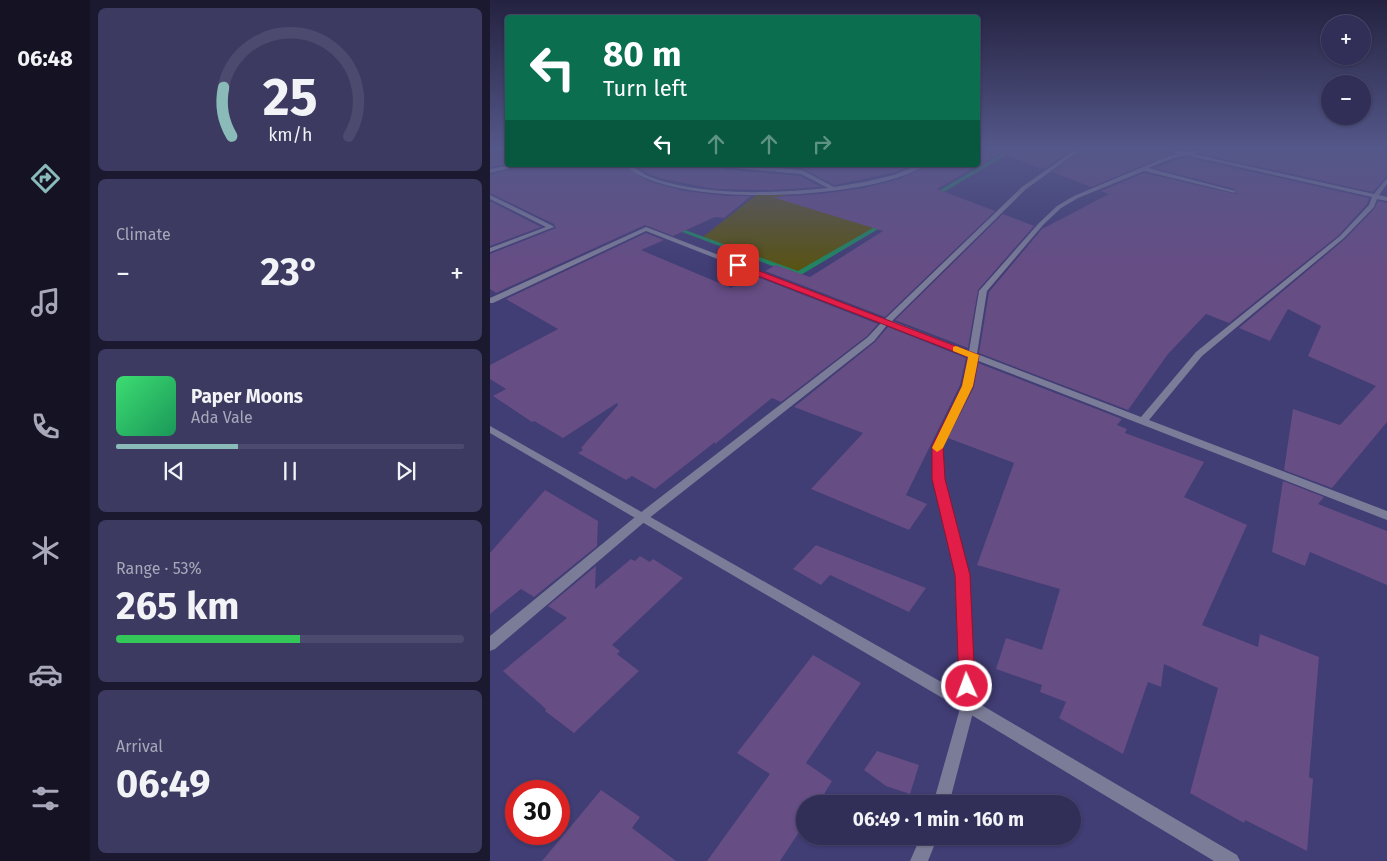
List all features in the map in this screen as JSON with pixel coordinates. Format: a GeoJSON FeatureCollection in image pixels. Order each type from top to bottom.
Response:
{"type":"FeatureCollection","features":[{"type":"Feature","properties":{"kind":"street"},"geometry":{"type":"LineString","coordinates":[[696,189],[730,193],[818,189]]}},
{"type":"Feature","properties":{"kind":"street"},"geometry":{"type":"LineString","coordinates":[[490,646],[644,516],[871,339],[885,323],[1023,189]]}},
{"type":"Feature","properties":{"kind":"street"},"geometry":{"type":"LineString","coordinates":[[943,795],[968,705],[962,575],[938,479],[937,446],[968,386],[983,291],[1041,224],[1059,207],[1095,189]]}},
{"type":"Feature","properties":{"kind":"street"},"geometry":{"type":"LineString","coordinates":[[1222,189],[1233,192]]}},
{"type":"Feature","properties":{"kind":"street"},"geometry":{"type":"LineString","coordinates":[[1341,189],[1387,200]]}},
{"type":"Feature","properties":{"kind":"street"},"geometry":{"type":"LineString","coordinates":[[1142,422],[1199,354],[1342,237],[1372,206],[1381,189]]}},
{"type":"Feature","properties":{"kind":"street"},"geometry":{"type":"LineString","coordinates":[[490,197],[551,227],[490,250]]}},
{"type":"Feature","properties":{"kind":"street"},"geometry":{"type":"LineString","coordinates":[[490,301],[646,229],[1387,516]]}},
{"type":"Feature","properties":{"kind":"street"},"geometry":{"type":"LineString","coordinates":[[490,429],[644,516],[1231,861]]}},
{"type":"Feature","properties":{"kind":"street"},"geometry":{"type":"LineString","coordinates":[[919,861],[926,845]]}},
{"type":"Feature","properties":{"kind":"shaded area"},"geometry":{"type":"Polygon","coordinates":[[[756,195],[783,195],[880,228],[798,272],[703,237],[756,195]]]}},
{"type":"Feature","properties":{"kind":"building"},"geometry":{"type":"Polygon","coordinates":[[[490,189],[677,189],[726,196],[751,196],[724,218],[715,217],[673,236],[645,225],[496,293],[490,289],[490,254],[556,228],[554,224],[490,193],[490,189]]]}},
{"type":"Feature","properties":{"kind":"building"},"geometry":{"type":"Polygon","coordinates":[[[725,189],[785,189],[771,190],[725,189]]]}},
{"type":"Feature","properties":{"kind":"building"},"geometry":{"type":"Polygon","coordinates":[[[855,189],[937,189],[995,211],[885,317],[765,271],[776,265],[810,277],[883,231],[772,197],[855,189]]]}},
{"type":"Feature","properties":{"kind":"building"},"geometry":{"type":"Polygon","coordinates":[[[1105,189],[1215,189],[1236,194],[1235,189],[1330,189],[1369,198],[1367,204],[1339,235],[1229,323],[1206,314],[1168,354],[1128,410],[979,353],[989,292],[1042,229],[1109,194],[1101,191],[1105,189]]]}},
{"type":"Feature","properties":{"kind":"building"},"geometry":{"type":"Polygon","coordinates":[[[1360,189],[1375,189],[1373,192],[1360,189]]]}},
{"type":"Feature","properties":{"kind":"building"},"geometry":{"type":"Polygon","coordinates":[[[490,201],[541,227],[490,246],[490,201]]]}},
{"type":"Feature","properties":{"kind":"building"},"geometry":{"type":"Polygon","coordinates":[[[1378,201],[1387,203],[1387,422],[1332,488],[1284,470],[1293,409],[1340,425],[1376,386],[1308,356],[1321,326],[1288,309],[1270,341],[1239,328],[1345,239],[1375,208],[1378,201]]]}},
{"type":"Feature","properties":{"kind":"building"},"geometry":{"type":"Polygon","coordinates":[[[1003,214],[1034,226],[978,290],[968,348],[895,320],[1003,214]]]}},
{"type":"Feature","properties":{"kind":"building"},"geometry":{"type":"Polygon","coordinates":[[[646,233],[664,240],[641,250],[731,288],[755,276],[878,324],[867,336],[781,402],[772,398],[655,489],[632,476],[626,480],[578,453],[583,450],[581,448],[618,405],[617,403],[563,438],[534,421],[532,422],[493,396],[506,389],[490,379],[490,365],[558,329],[506,299],[646,233]]]}},
{"type":"Feature","properties":{"kind":"building"},"geometry":{"type":"Polygon","coordinates":[[[888,327],[966,358],[960,385],[906,495],[927,504],[909,530],[811,489],[863,433],[794,407],[875,342],[888,327]]]}},
{"type":"Feature","properties":{"kind":"building"},"geometry":{"type":"Polygon","coordinates":[[[978,363],[1122,419],[1117,425],[1127,429],[1125,433],[1204,462],[1184,497],[1247,525],[1202,625],[1258,647],[1260,634],[1319,657],[1309,777],[1313,779],[1307,851],[1245,820],[1244,823],[1190,793],[1218,688],[1164,664],[1161,687],[1148,682],[1123,754],[1059,718],[1066,702],[1040,692],[1042,685],[996,669],[1006,638],[1042,650],[1060,589],[977,565],[1014,463],[948,438],[974,387],[978,363]]]}},
{"type":"Feature","properties":{"kind":"building"},"geometry":{"type":"Polygon","coordinates":[[[1283,481],[1324,497],[1318,504],[1387,531],[1387,585],[1310,552],[1305,566],[1272,552],[1283,481]]]}},
{"type":"Feature","properties":{"kind":"building"},"geometry":{"type":"Polygon","coordinates":[[[545,490],[598,521],[597,546],[534,597],[521,589],[490,614],[490,553],[545,490]]]}},
{"type":"Feature","properties":{"kind":"building"},"geometry":{"type":"Polygon","coordinates":[[[816,545],[926,588],[909,612],[830,575],[821,585],[793,569],[816,545]]]}},
{"type":"Feature","properties":{"kind":"building"},"geometry":{"type":"Polygon","coordinates":[[[640,556],[650,562],[653,559],[683,578],[612,645],[620,651],[617,654],[639,671],[574,733],[545,711],[546,709],[503,671],[567,618],[548,606],[596,566],[595,589],[631,559],[635,561],[640,556]]]}},
{"type":"Feature","properties":{"kind":"building"},"geometry":{"type":"Polygon","coordinates":[[[813,655],[861,683],[806,763],[832,781],[823,795],[796,795],[796,837],[780,861],[707,861],[770,774],[737,753],[813,655]]]}},
{"type":"Feature","properties":{"kind":"building"},"geometry":{"type":"Polygon","coordinates":[[[877,751],[919,765],[910,794],[886,786],[864,770],[877,751]]]}},
{"type":"Feature","properties":{"kind":"building"},"geometry":{"type":"Polygon","coordinates":[[[601,790],[640,817],[632,828],[676,861],[542,861],[555,845],[570,845],[570,827],[601,790]]]}},
{"type":"Feature","properties":{"kind":"waterway"},"geometry":{"type":"LineString","coordinates":[[930,198],[945,189]]}},
{"type":"Feature","properties":{"kind":"waterway"},"geometry":{"type":"LineString","coordinates":[[672,227],[799,274],[887,222]]}},
{"type":"Feature","properties":{"kind":"slow traffic"},"geometry":{"type":"LineString","coordinates":[[937,448],[968,386],[974,355],[956,349]]}},
{"type":"Feature","properties":{"kind":"route"},"geometry":{"type":"LineString","coordinates":[[738,265],[885,323],[974,355],[968,386],[937,446],[938,479],[962,575],[967,686]]}}]}
